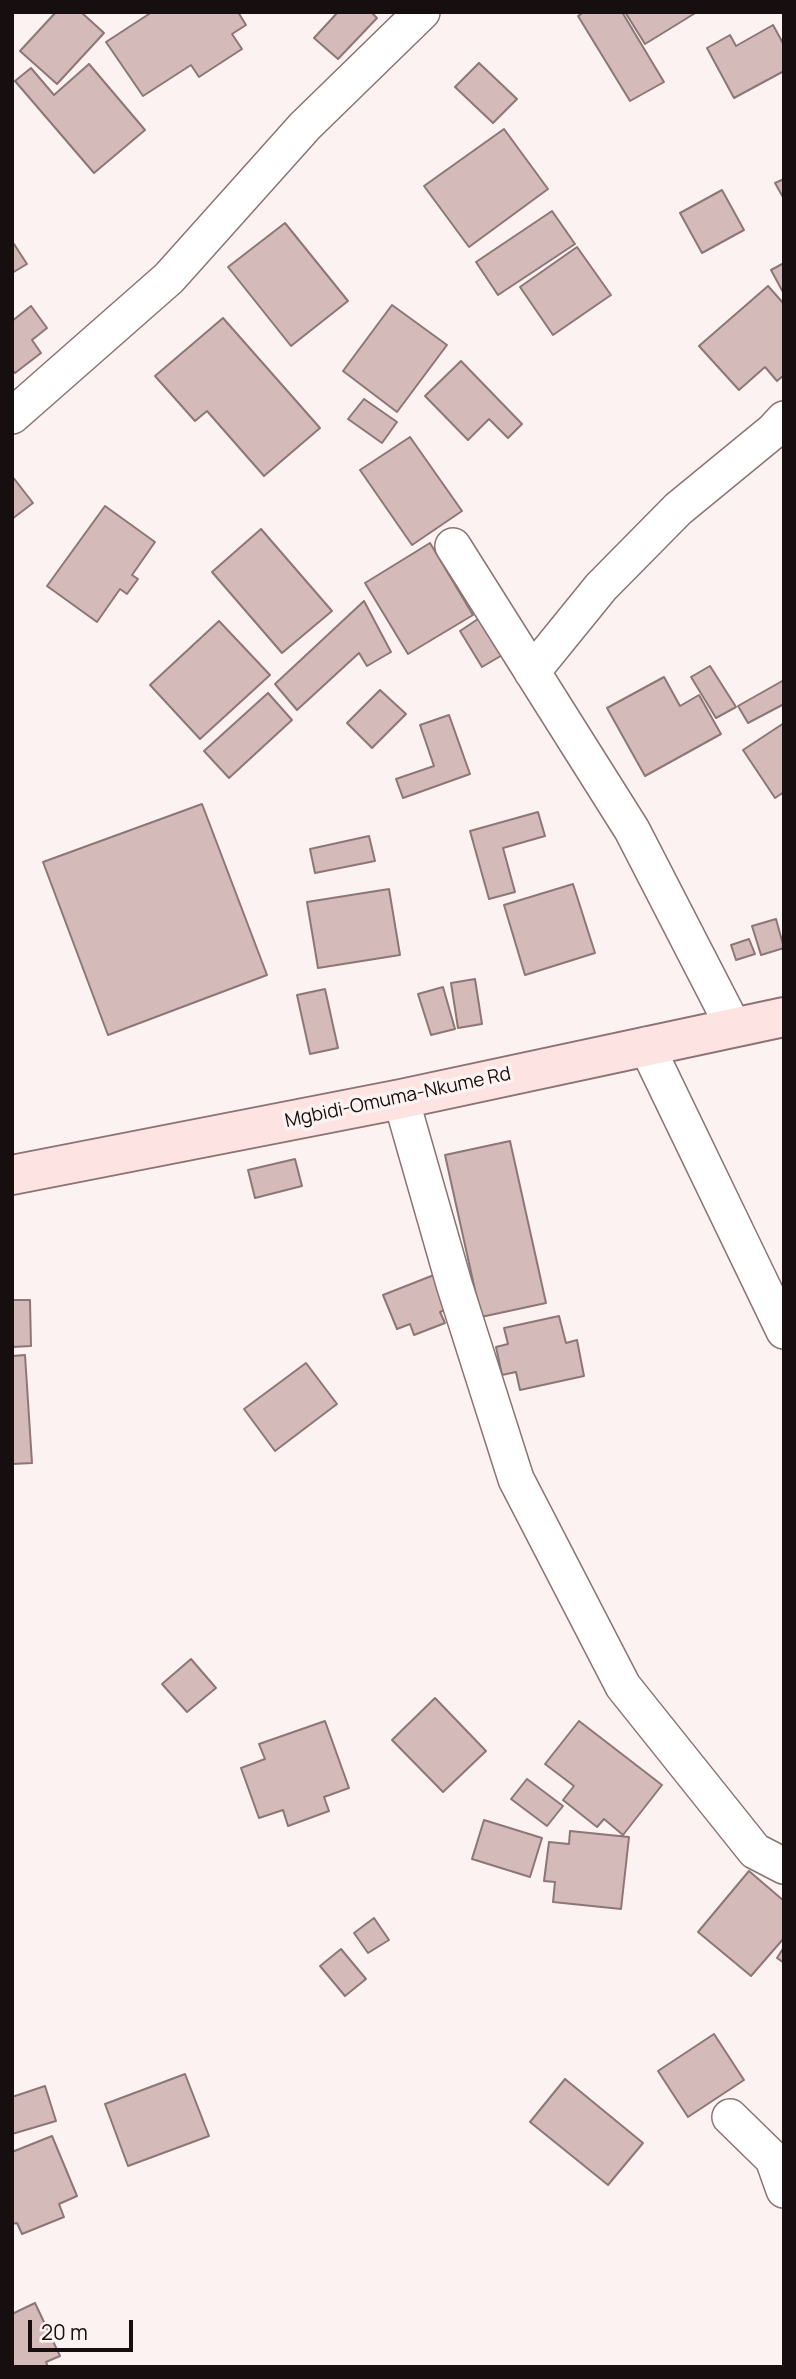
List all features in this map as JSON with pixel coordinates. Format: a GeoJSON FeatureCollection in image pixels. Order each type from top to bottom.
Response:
{"type":"FeatureCollection","features":[{"type":"Feature","properties":{"kind":"street"},"geometry":{"type":"LineString","coordinates":[[12,416],[169,278],[305,127],[422,12]]}},
{"type":"Feature","properties":{"kind":"street"},"geometry":{"type":"LineString","coordinates":[[532,672],[601,587],[678,509],[784,419]]}},
{"type":"Feature","properties":{"kind":"street"},"geometry":{"type":"LineString","coordinates":[[453,546],[632,830],[734,1028]]}},
{"type":"Feature","properties":{"kind":"street","name":"Mgbidi-Omuma-Nkume Rd"},"geometry":{"type":"LineString","coordinates":[[12,1175],[401,1100],[784,1017]]}},
{"type":"Feature","properties":{"kind":"street"},"geometry":{"type":"LineString","coordinates":[[646,1045],[784,1331]]}},
{"type":"Feature","properties":{"kind":"street"},"geometry":{"type":"LineString","coordinates":[[401,1100],[454,1284],[516,1479],[623,1686],[755,1851],[784,1866]]}},
{"type":"Feature","properties":{"kind":"street"},"geometry":{"type":"LineString","coordinates":[[730,2118],[773,2159],[784,2190]]}},
{"type":"Feature","properties":{"kind":"building"},"geometry":{"type":"Polygon","coordinates":[[[56,12],[81,12],[104,33],[57,84],[20,51],[56,12]]]}},
{"type":"Feature","properties":{"kind":"building"},"geometry":{"type":"Polygon","coordinates":[[[152,12],[238,12],[246,25],[232,34],[242,49],[199,77],[191,65],[143,96],[106,42],[152,12]]]}},
{"type":"Feature","properties":{"kind":"building"},"geometry":{"type":"Polygon","coordinates":[[[338,12],[371,12],[377,18],[338,59],[314,38],[338,12]]]}},
{"type":"Feature","properties":{"kind":"building"},"geometry":{"type":"Polygon","coordinates":[[[584,12],[622,12],[664,82],[630,101],[578,16],[584,12]]]}},
{"type":"Feature","properties":{"kind":"building"},"geometry":{"type":"Polygon","coordinates":[[[625,12],[697,12],[645,44],[625,12]]]}},
{"type":"Feature","properties":{"kind":"building"},"geometry":{"type":"Polygon","coordinates":[[[773,25],[784,45],[784,71],[734,98],[707,48],[730,35],[736,46],[773,25]]]}},
{"type":"Feature","properties":{"kind":"building"},"geometry":{"type":"Polygon","coordinates":[[[479,63],[517,99],[493,123],[455,87],[479,63]]]}},
{"type":"Feature","properties":{"kind":"building"},"geometry":{"type":"Polygon","coordinates":[[[89,64],[145,130],[94,173],[15,81],[31,68],[54,95],[89,64]]]}},
{"type":"Feature","properties":{"kind":"building"},"geometry":{"type":"Polygon","coordinates":[[[504,129],[548,189],[469,247],[424,186],[504,129]]]}},
{"type":"Feature","properties":{"kind":"building"},"geometry":{"type":"Polygon","coordinates":[[[784,179],[784,199],[775,183],[784,179]]]}},
{"type":"Feature","properties":{"kind":"building"},"geometry":{"type":"Polygon","coordinates":[[[722,190],[744,230],[702,253],[680,213],[722,190]]]}},
{"type":"Feature","properties":{"kind":"building"},"geometry":{"type":"Polygon","coordinates":[[[552,211],[575,244],[498,295],[476,262],[552,211]]]}},
{"type":"Feature","properties":{"kind":"building"},"geometry":{"type":"Polygon","coordinates":[[[285,223],[348,301],[291,346],[228,267],[285,223]]]}},
{"type":"Feature","properties":{"kind":"building"},"geometry":{"type":"Polygon","coordinates":[[[14,244],[27,264],[12,273],[12,245],[14,244]]]}},
{"type":"Feature","properties":{"kind":"building"},"geometry":{"type":"Polygon","coordinates":[[[577,247],[611,295],[553,335],[520,287],[577,247]]]}},
{"type":"Feature","properties":{"kind":"building"},"geometry":{"type":"Polygon","coordinates":[[[784,263],[784,294],[771,270],[784,263]]]}},
{"type":"Feature","properties":{"kind":"building"},"geometry":{"type":"Polygon","coordinates":[[[768,286],[784,304],[784,375],[777,381],[765,367],[739,390],[699,346],[768,286]]]}},
{"type":"Feature","properties":{"kind":"building"},"geometry":{"type":"Polygon","coordinates":[[[392,305],[447,345],[397,412],[343,371],[392,305]]]}},
{"type":"Feature","properties":{"kind":"building"},"geometry":{"type":"Polygon","coordinates":[[[31,306],[47,328],[32,340],[41,353],[15,373],[12,370],[12,321],[31,306]]]}},
{"type":"Feature","properties":{"kind":"building"},"geometry":{"type":"Polygon","coordinates":[[[223,318],[320,428],[264,476],[207,411],[195,421],[155,376],[223,318]]]}},
{"type":"Feature","properties":{"kind":"building"},"geometry":{"type":"Polygon","coordinates":[[[461,361],[522,424],[508,438],[489,419],[468,440],[425,396],[461,361]]]}},
{"type":"Feature","properties":{"kind":"building"},"geometry":{"type":"Polygon","coordinates":[[[364,399],[397,422],[382,443],[348,419],[364,399]]]}},
{"type":"Feature","properties":{"kind":"building"},"geometry":{"type":"Polygon","coordinates":[[[410,437],[462,511],[412,545],[360,470],[410,437]]]}},
{"type":"Feature","properties":{"kind":"building"},"geometry":{"type":"Polygon","coordinates":[[[12,476],[33,503],[12,519],[12,476]]]}},
{"type":"Feature","properties":{"kind":"building"},"geometry":{"type":"Polygon","coordinates":[[[105,506],[155,542],[132,575],[138,579],[127,594],[120,589],[97,622],[47,586],[105,506]]]}},
{"type":"Feature","properties":{"kind":"building"},"geometry":{"type":"Polygon","coordinates":[[[261,529],[332,611],[282,653],[212,572],[261,529]]]}},
{"type":"Feature","properties":{"kind":"building"},"geometry":{"type":"Polygon","coordinates":[[[430,543],[473,615],[408,654],[365,583],[430,543]]]}},
{"type":"Feature","properties":{"kind":"building"},"geometry":{"type":"Polygon","coordinates":[[[364,601],[391,652],[367,666],[359,653],[297,710],[275,684],[364,601]]]}},
{"type":"Feature","properties":{"kind":"building"},"geometry":{"type":"Polygon","coordinates":[[[481,617],[504,654],[482,667],[460,631],[481,617]]]}},
{"type":"Feature","properties":{"kind":"building"},"geometry":{"type":"Polygon","coordinates":[[[219,621],[270,675],[200,739],[150,685],[219,621]]]}},
{"type":"Feature","properties":{"kind":"building"},"geometry":{"type":"Polygon","coordinates":[[[710,666],[736,707],[716,718],[691,677],[710,666]]]}},
{"type":"Feature","properties":{"kind":"building"},"geometry":{"type":"Polygon","coordinates":[[[664,677],[680,706],[699,695],[721,734],[645,776],[607,708],[664,677]]]}},
{"type":"Feature","properties":{"kind":"building"},"geometry":{"type":"Polygon","coordinates":[[[784,680],[784,704],[748,723],[738,706],[784,680]]]}},
{"type":"Feature","properties":{"kind":"building"},"geometry":{"type":"Polygon","coordinates":[[[380,690],[406,714],[372,748],[347,723],[380,690]]]}},
{"type":"Feature","properties":{"kind":"building"},"geometry":{"type":"Polygon","coordinates":[[[268,693],[292,720],[229,778],[204,751],[268,693]]]}},
{"type":"Feature","properties":{"kind":"building"},"geometry":{"type":"Polygon","coordinates":[[[449,715],[470,774],[403,798],[396,779],[434,766],[420,725],[449,715]]]}},
{"type":"Feature","properties":{"kind":"building"},"geometry":{"type":"Polygon","coordinates":[[[784,723],[784,792],[775,798],[743,750],[784,723]]]}},
{"type":"Feature","properties":{"kind":"building"},"geometry":{"type":"Polygon","coordinates":[[[202,804],[267,975],[108,1035],[43,862],[202,804]]]}},
{"type":"Feature","properties":{"kind":"building"},"geometry":{"type":"Polygon","coordinates":[[[538,812],[545,836],[503,848],[515,892],[489,899],[470,831],[538,812]]]}},
{"type":"Feature","properties":{"kind":"building"},"geometry":{"type":"Polygon","coordinates":[[[369,836],[375,861],[315,873],[310,849],[369,836]]]}},
{"type":"Feature","properties":{"kind":"building"},"geometry":{"type":"Polygon","coordinates":[[[573,884],[595,953],[525,975],[504,905],[573,884]]]}},
{"type":"Feature","properties":{"kind":"building"},"geometry":{"type":"Polygon","coordinates":[[[389,889],[400,955],[318,968],[307,902],[389,889]]]}},
{"type":"Feature","properties":{"kind":"building"},"geometry":{"type":"Polygon","coordinates":[[[776,919],[784,948],[761,955],[752,926],[776,919]]]}},
{"type":"Feature","properties":{"kind":"building"},"geometry":{"type":"Polygon","coordinates":[[[749,939],[755,954],[736,960],[731,945],[749,939]]]}},
{"type":"Feature","properties":{"kind":"building"},"geometry":{"type":"Polygon","coordinates":[[[475,979],[482,1024],[458,1028],[451,983],[475,979]]]}},
{"type":"Feature","properties":{"kind":"building"},"geometry":{"type":"Polygon","coordinates":[[[443,987],[455,1029],[431,1035],[418,994],[443,987]]]}},
{"type":"Feature","properties":{"kind":"building"},"geometry":{"type":"Polygon","coordinates":[[[325,989],[338,1048],[310,1054],[297,995],[325,989]]]}},
{"type":"Feature","properties":{"kind":"building"},"geometry":{"type":"Polygon","coordinates":[[[510,1141],[546,1303],[481,1317],[445,1155],[510,1141]]]}},
{"type":"Feature","properties":{"kind":"building"},"geometry":{"type":"Polygon","coordinates":[[[295,1159],[302,1186],[255,1198],[248,1170],[295,1159]]]}},
{"type":"Feature","properties":{"kind":"building"},"geometry":{"type":"Polygon","coordinates":[[[439,1273],[453,1307],[440,1312],[445,1323],[414,1335],[410,1324],[397,1329],[383,1295],[439,1273]]]}},
{"type":"Feature","properties":{"kind":"building"},"geometry":{"type":"Polygon","coordinates":[[[12,1300],[30,1300],[31,1346],[12,1347],[12,1300]]]}},
{"type":"Feature","properties":{"kind":"building"},"geometry":{"type":"Polygon","coordinates":[[[559,1316],[566,1343],[577,1340],[584,1376],[520,1390],[516,1372],[502,1375],[496,1347],[508,1344],[504,1328],[559,1316]]]}},
{"type":"Feature","properties":{"kind":"building"},"geometry":{"type":"Polygon","coordinates":[[[25,1355],[32,1463],[12,1464],[12,1356],[25,1355]]]}},
{"type":"Feature","properties":{"kind":"building"},"geometry":{"type":"Polygon","coordinates":[[[306,1363],[337,1404],[275,1451],[244,1409],[306,1363]]]}},
{"type":"Feature","properties":{"kind":"building"},"geometry":{"type":"Polygon","coordinates":[[[191,1659],[216,1688],[187,1712],[162,1684],[191,1659]]]}},
{"type":"Feature","properties":{"kind":"building"},"geometry":{"type":"Polygon","coordinates":[[[435,1698],[486,1751],[443,1792],[392,1740],[435,1698]]]}},
{"type":"Feature","properties":{"kind":"building"},"geometry":{"type":"Polygon","coordinates":[[[325,1721],[349,1788],[324,1797],[329,1811],[288,1826],[283,1810],[259,1818],[241,1768],[265,1759],[259,1744],[325,1721]]]}},
{"type":"Feature","properties":{"kind":"building"},"geometry":{"type":"Polygon","coordinates":[[[579,1721],[662,1785],[623,1835],[604,1819],[597,1827],[563,1800],[574,1786],[545,1764],[579,1721]]]}},
{"type":"Feature","properties":{"kind":"building"},"geometry":{"type":"Polygon","coordinates":[[[527,1779],[563,1806],[547,1826],[511,1799],[527,1779]]]}},
{"type":"Feature","properties":{"kind":"building"},"geometry":{"type":"Polygon","coordinates":[[[484,1820],[542,1838],[530,1877],[472,1859],[484,1820]]]}},
{"type":"Feature","properties":{"kind":"building"},"geometry":{"type":"Polygon","coordinates":[[[570,1831],[629,1837],[621,1909],[553,1902],[555,1882],[544,1881],[549,1842],[569,1844],[570,1831]]]}},
{"type":"Feature","properties":{"kind":"building"},"geometry":{"type":"Polygon","coordinates":[[[749,1871],[784,1901],[784,1938],[751,1976],[698,1932],[749,1871]]]}},
{"type":"Feature","properties":{"kind":"building"},"geometry":{"type":"Polygon","coordinates":[[[374,1918],[389,1940],[368,1953],[354,1933],[374,1918]]]}},
{"type":"Feature","properties":{"kind":"building"},"geometry":{"type":"Polygon","coordinates":[[[784,1947],[784,1963],[777,1958],[784,1947]]]}},
{"type":"Feature","properties":{"kind":"building"},"geometry":{"type":"Polygon","coordinates":[[[341,1949],[366,1979],[345,1996],[320,1966],[341,1949]]]}},
{"type":"Feature","properties":{"kind":"building"},"geometry":{"type":"Polygon","coordinates":[[[714,2034],[744,2080],[688,2117],[658,2071],[714,2034]]]}},
{"type":"Feature","properties":{"kind":"building"},"geometry":{"type":"Polygon","coordinates":[[[185,2074],[209,2136],[128,2166],[105,2104],[185,2074]]]}},
{"type":"Feature","properties":{"kind":"building"},"geometry":{"type":"Polygon","coordinates":[[[565,2079],[643,2143],[608,2185],[530,2122],[565,2079]]]}},
{"type":"Feature","properties":{"kind":"building"},"geometry":{"type":"Polygon","coordinates":[[[45,2086],[56,2121],[12,2134],[12,2097],[45,2086]]]}},
{"type":"Feature","properties":{"kind":"building"},"geometry":{"type":"Polygon","coordinates":[[[52,2136],[77,2196],[59,2204],[64,2217],[22,2234],[17,2223],[12,2224],[12,2152],[52,2136]]]}},
{"type":"Feature","properties":{"kind":"building"},"geometry":{"type":"Polygon","coordinates":[[[35,2303],[60,2356],[46,2362],[48,2367],[12,2367],[12,2314],[35,2303]]]}}]}
